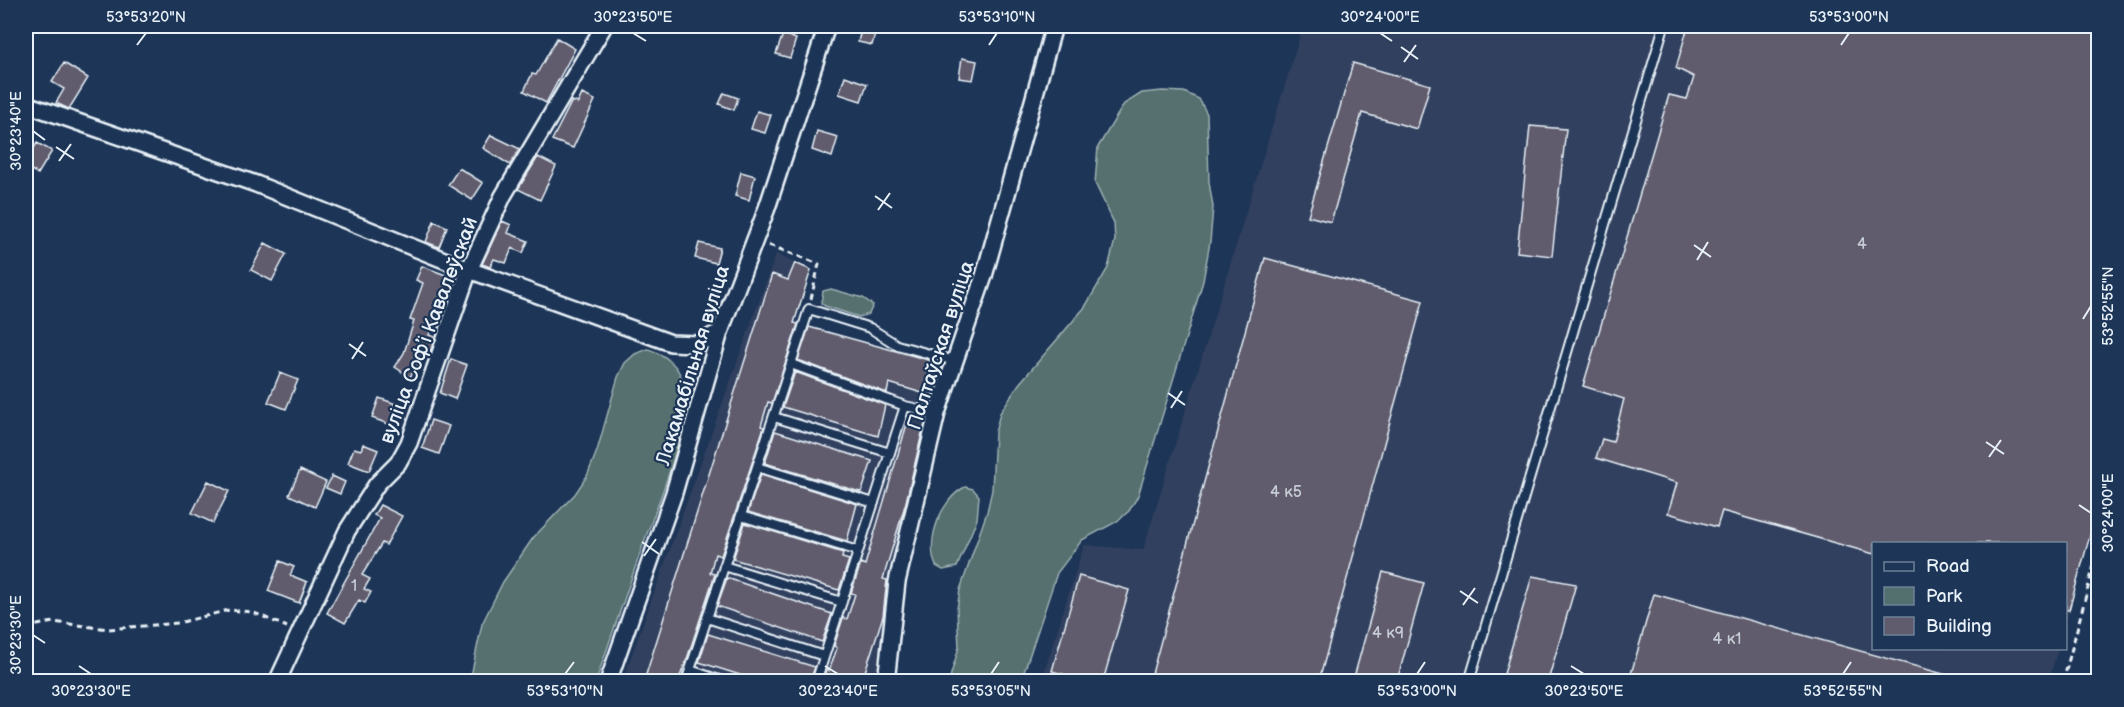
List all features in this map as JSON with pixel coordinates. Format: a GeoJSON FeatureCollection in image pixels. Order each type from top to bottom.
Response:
{"type":"FeatureCollection","features":[{"type":"Feature","properties":{"kind":"street","name":"вуліца Софʼі Кавалеўскай"},"geometry":{"type":"LineString","coordinates":[[277,681],[347,531],[377,484],[398,463],[409,443],[469,270],[503,196],[604,26]]}},
{"type":"Feature","properties":{"kind":"street","name":"Лакамабільная вуліца"},"geometry":{"type":"LineString","coordinates":[[608,681],[674,493],[720,332],[802,107],[827,26]]}},
{"type":"Feature","properties":{"kind":"street","name":"Палтаўская вуліца"},"geometry":{"type":"LineString","coordinates":[[886,681],[897,582],[938,413],[984,276],[1054,26]]}},
{"type":"Feature","properties":{"kind":"street"},"geometry":{"type":"LineString","coordinates":[[26,104],[256,184],[469,270],[671,343],[697,344],[720,332]]}},
{"type":"Feature","properties":{"kind":"lane"},"geometry":{"type":"LineString","coordinates":[[1469,681],[1664,26]]}},
{"type":"Feature","properties":{"kind":"lane"},"geometry":{"type":"LineString","coordinates":[[686,681],[809,309],[870,328],[897,345],[955,361]]}},
{"type":"Feature","properties":{"kind":"lane"},"geometry":{"type":"LineString","coordinates":[[791,364],[905,406],[938,413]]}},
{"type":"Feature","properties":{"kind":"lane"},"geometry":{"type":"LineString","coordinates":[[816,681],[905,406]]}},
{"type":"Feature","properties":{"kind":"lane"},"geometry":{"type":"LineString","coordinates":[[774,417],[890,453]]}},
{"type":"Feature","properties":{"kind":"lane"},"geometry":{"type":"LineString","coordinates":[[757,468],[874,503]]}},
{"type":"Feature","properties":{"kind":"lane"},"geometry":{"type":"LineString","coordinates":[[741,516],[858,551]]}},
{"type":"Feature","properties":{"kind":"lane"},"geometry":{"type":"LineString","coordinates":[[724,566],[842,602]]}},
{"type":"Feature","properties":{"kind":"lane"},"geometry":{"type":"LineString","coordinates":[[707,618],[824,656]]}},
{"type":"Feature","properties":{"kind":"lane"},"geometry":{"type":"LineString","coordinates":[[690,670],[725,681]]}},
{"type":"Feature","properties":{"kind":"path"},"geometry":{"type":"LineString","coordinates":[[26,30],[30,26]]}},
{"type":"Feature","properties":{"kind":"path"},"geometry":{"type":"LineString","coordinates":[[754,240],[819,264],[809,309]]}},
{"type":"Feature","properties":{"kind":"path"},"geometry":{"type":"LineString","coordinates":[[2063,681],[2098,550]]}},
{"type":"Feature","properties":{"kind":"path"},"geometry":{"type":"LineString","coordinates":[[26,627],[54,622],[108,628],[178,623],[229,610],[252,612],[300,632]]}},
{"type":"Feature","properties":{"kind":"shaded area"},"geometry":{"type":"Polygon","coordinates":[[[1303,26],[2098,26],[2098,509],[2067,618],[2067,542],[1872,542],[1872,650],[2058,650],[2048,681],[1041,682],[1084,545],[1143,550],[1303,26]]]}},
{"type":"Feature","properties":{"kind":"shaded area"},"geometry":{"type":"Polygon","coordinates":[[[776,254],[811,270],[795,322],[944,365],[895,583],[880,681],[622,682],[776,254]]]}},
{"type":"Feature","properties":{"kind":"green space"},"geometry":{"type":"Polygon","coordinates":[[[1184,92],[1199,99],[1207,114],[1209,182],[1213,207],[1203,281],[1138,496],[1129,511],[1116,522],[1082,540],[1057,573],[1021,681],[949,681],[959,647],[957,609],[960,590],[987,512],[992,490],[995,433],[1000,413],[1019,384],[1085,307],[1108,268],[1115,240],[1114,223],[1095,183],[1098,147],[1124,104],[1142,93],[1184,92]]]}},
{"type":"Feature","properties":{"kind":"green space"},"geometry":{"type":"Polygon","coordinates":[[[831,289],[863,298],[873,305],[869,314],[859,317],[825,306],[821,303],[823,291],[831,289]]]}},
{"type":"Feature","properties":{"kind":"green space"},"geometry":{"type":"Polygon","coordinates":[[[648,349],[670,361],[678,370],[683,382],[685,399],[683,418],[679,440],[665,485],[596,681],[470,681],[482,624],[503,582],[533,538],[575,494],[587,476],[597,451],[618,377],[625,363],[635,354],[648,349]]]}},
{"type":"Feature","properties":{"kind":"green space"},"geometry":{"type":"Polygon","coordinates":[[[965,487],[973,489],[979,496],[977,519],[957,567],[943,570],[936,566],[933,556],[934,533],[942,511],[956,493],[965,487]]]}},
{"type":"Feature","properties":{"kind":"building"},"geometry":{"type":"Polygon","coordinates":[[[862,26],[877,26],[872,45],[858,42],[862,26]]]}},
{"type":"Feature","properties":{"kind":"building"},"geometry":{"type":"Polygon","coordinates":[[[1688,26],[2098,28],[2098,507],[2069,610],[2067,610],[2067,542],[1872,542],[1872,553],[1722,511],[1717,527],[1668,513],[1677,483],[1596,458],[1602,439],[1613,442],[1624,399],[1583,386],[1669,95],[1687,99],[1694,77],[1676,68],[1688,26]]]}},
{"type":"Feature","properties":{"kind":"building"},"geometry":{"type":"Polygon","coordinates":[[[783,34],[796,39],[790,58],[776,54],[783,34]]]}},
{"type":"Feature","properties":{"kind":"building"},"geometry":{"type":"Polygon","coordinates":[[[557,38],[575,49],[546,103],[524,91],[532,74],[536,75],[557,38]]]}},
{"type":"Feature","properties":{"kind":"building"},"geometry":{"type":"Polygon","coordinates":[[[962,58],[977,61],[973,80],[959,78],[962,58]]]}},
{"type":"Feature","properties":{"kind":"building"},"geometry":{"type":"Polygon","coordinates":[[[64,63],[88,78],[69,109],[56,103],[64,89],[52,82],[64,63]]]}},
{"type":"Feature","properties":{"kind":"building"},"geometry":{"type":"Polygon","coordinates":[[[1353,63],[1430,85],[1417,129],[1362,113],[1331,222],[1308,216],[1353,63]]]}},
{"type":"Feature","properties":{"kind":"building"},"geometry":{"type":"Polygon","coordinates":[[[845,76],[867,84],[861,101],[839,94],[845,76]]]}},
{"type":"Feature","properties":{"kind":"building"},"geometry":{"type":"Polygon","coordinates":[[[724,93],[738,98],[734,110],[719,104],[724,93]]]}},
{"type":"Feature","properties":{"kind":"building"},"geometry":{"type":"Polygon","coordinates":[[[582,94],[595,100],[573,148],[552,140],[572,101],[578,103],[582,94]]]}},
{"type":"Feature","properties":{"kind":"building"},"geometry":{"type":"Polygon","coordinates":[[[757,111],[771,115],[765,133],[751,129],[757,111]]]}},
{"type":"Feature","properties":{"kind":"building"},"geometry":{"type":"Polygon","coordinates":[[[1530,126],[1566,129],[1552,256],[1517,252],[1530,126]]]}},
{"type":"Feature","properties":{"kind":"building"},"geometry":{"type":"Polygon","coordinates":[[[817,131],[838,137],[832,157],[812,150],[817,131]]]}},
{"type":"Feature","properties":{"kind":"building"},"geometry":{"type":"Polygon","coordinates":[[[491,135],[520,149],[510,165],[483,148],[491,135]]]}},
{"type":"Feature","properties":{"kind":"building"},"geometry":{"type":"Polygon","coordinates":[[[37,143],[52,151],[38,174],[26,167],[26,161],[37,143]]]}},
{"type":"Feature","properties":{"kind":"building"},"geometry":{"type":"Polygon","coordinates":[[[538,157],[556,166],[540,200],[518,189],[538,157]]]}},
{"type":"Feature","properties":{"kind":"building"},"geometry":{"type":"Polygon","coordinates":[[[459,168],[483,183],[472,200],[448,185],[459,168]]]}},
{"type":"Feature","properties":{"kind":"building"},"geometry":{"type":"Polygon","coordinates":[[[741,172],[755,176],[749,200],[735,196],[741,172]]]}},
{"type":"Feature","properties":{"kind":"building"},"geometry":{"type":"Polygon","coordinates":[[[434,221],[447,227],[439,247],[426,242],[434,221]]]}},
{"type":"Feature","properties":{"kind":"building"},"geometry":{"type":"Polygon","coordinates":[[[502,221],[511,225],[508,233],[528,241],[523,253],[512,248],[506,263],[494,259],[490,267],[482,264],[502,221]]]}},
{"type":"Feature","properties":{"kind":"building"},"geometry":{"type":"Polygon","coordinates":[[[265,243],[286,254],[272,281],[251,270],[265,243]]]}},
{"type":"Feature","properties":{"kind":"building"},"geometry":{"type":"Polygon","coordinates":[[[699,243],[720,248],[716,263],[695,258],[699,243]]]}},
{"type":"Feature","properties":{"kind":"building"},"geometry":{"type":"Polygon","coordinates":[[[1265,258],[1423,301],[1319,681],[1150,681],[1265,258]]]}},
{"type":"Feature","properties":{"kind":"building"},"geometry":{"type":"Polygon","coordinates":[[[795,263],[811,270],[794,323],[798,324],[772,403],[768,402],[761,426],[764,427],[721,556],[715,554],[710,573],[715,574],[687,659],[678,681],[644,681],[772,274],[788,280],[795,263]]]}},
{"type":"Feature","properties":{"kind":"building"},"geometry":{"type":"Polygon","coordinates":[[[422,266],[456,279],[443,308],[439,307],[429,335],[435,337],[431,350],[428,350],[410,377],[395,367],[404,353],[414,321],[410,320],[423,283],[416,280],[422,266]]]}},
{"type":"Feature","properties":{"kind":"building"},"geometry":{"type":"Polygon","coordinates":[[[809,327],[943,364],[932,396],[889,383],[887,393],[798,360],[809,327]]]}},
{"type":"Feature","properties":{"kind":"building"},"geometry":{"type":"Polygon","coordinates":[[[451,359],[467,365],[455,399],[440,393],[451,359]]]}},
{"type":"Feature","properties":{"kind":"building"},"geometry":{"type":"Polygon","coordinates":[[[795,372],[885,405],[878,436],[783,407],[795,372]]]}},
{"type":"Feature","properties":{"kind":"building"},"geometry":{"type":"Polygon","coordinates":[[[280,373],[298,380],[286,409],[268,402],[280,373]]]}},
{"type":"Feature","properties":{"kind":"building"},"geometry":{"type":"Polygon","coordinates":[[[379,398],[396,404],[394,409],[400,411],[394,426],[372,418],[379,398]]]}},
{"type":"Feature","properties":{"kind":"building"},"geometry":{"type":"Polygon","coordinates":[[[431,420],[449,426],[439,454],[422,448],[431,420]]]}},
{"type":"Feature","properties":{"kind":"building"},"geometry":{"type":"Polygon","coordinates":[[[907,424],[923,429],[906,502],[883,579],[887,580],[883,616],[862,681],[822,681],[826,670],[829,671],[837,648],[834,646],[843,618],[847,619],[855,594],[851,593],[861,563],[865,565],[907,424]]]}},
{"type":"Feature","properties":{"kind":"building"},"geometry":{"type":"Polygon","coordinates":[[[775,431],[872,461],[862,491],[765,463],[775,431]]]}},
{"type":"Feature","properties":{"kind":"building"},"geometry":{"type":"Polygon","coordinates":[[[363,444],[378,450],[369,471],[348,463],[354,448],[361,450],[363,444]]]}},
{"type":"Feature","properties":{"kind":"building"},"geometry":{"type":"Polygon","coordinates":[[[300,470],[326,482],[315,507],[289,495],[300,470]]]}},
{"type":"Feature","properties":{"kind":"building"},"geometry":{"type":"Polygon","coordinates":[[[761,474],[857,504],[847,541],[748,512],[761,474]]]}},
{"type":"Feature","properties":{"kind":"building"},"geometry":{"type":"Polygon","coordinates":[[[332,476],[345,482],[340,494],[326,488],[332,476]]]}},
{"type":"Feature","properties":{"kind":"building"},"geometry":{"type":"Polygon","coordinates":[[[208,481],[229,491],[213,523],[192,513],[208,481]]]}},
{"type":"Feature","properties":{"kind":"building"},"geometry":{"type":"Polygon","coordinates":[[[380,505],[402,516],[386,545],[382,543],[362,575],[370,579],[364,589],[371,592],[365,603],[359,600],[345,623],[327,613],[380,518],[374,515],[380,505]]]}},
{"type":"Feature","properties":{"kind":"building"},"geometry":{"type":"Polygon","coordinates":[[[745,523],[843,553],[842,558],[849,560],[839,590],[733,559],[745,523]]]}},
{"type":"Feature","properties":{"kind":"building"},"geometry":{"type":"Polygon","coordinates":[[[280,561],[294,567],[290,575],[307,582],[299,603],[268,591],[280,561]]]}},
{"type":"Feature","properties":{"kind":"building"},"geometry":{"type":"Polygon","coordinates":[[[1383,572],[1424,583],[1397,681],[1353,681],[1383,572]]]}},
{"type":"Feature","properties":{"kind":"building"},"geometry":{"type":"Polygon","coordinates":[[[1079,576],[1129,590],[1103,681],[1088,681],[1052,671],[1079,576]]]}},
{"type":"Feature","properties":{"kind":"building"},"geometry":{"type":"Polygon","coordinates":[[[1532,576],[1576,584],[1548,681],[1502,681],[1532,576]]]}},
{"type":"Feature","properties":{"kind":"building"},"geometry":{"type":"Polygon","coordinates":[[[727,578],[832,614],[822,642],[717,606],[727,578]]]}},
{"type":"Feature","properties":{"kind":"building"},"geometry":{"type":"Polygon","coordinates":[[[1654,594],[1958,678],[1958,681],[1629,681],[1654,594]]]}},
{"type":"Feature","properties":{"kind":"building"},"geometry":{"type":"Polygon","coordinates":[[[708,634],[815,667],[810,681],[759,681],[699,662],[708,634]]]}}]}
